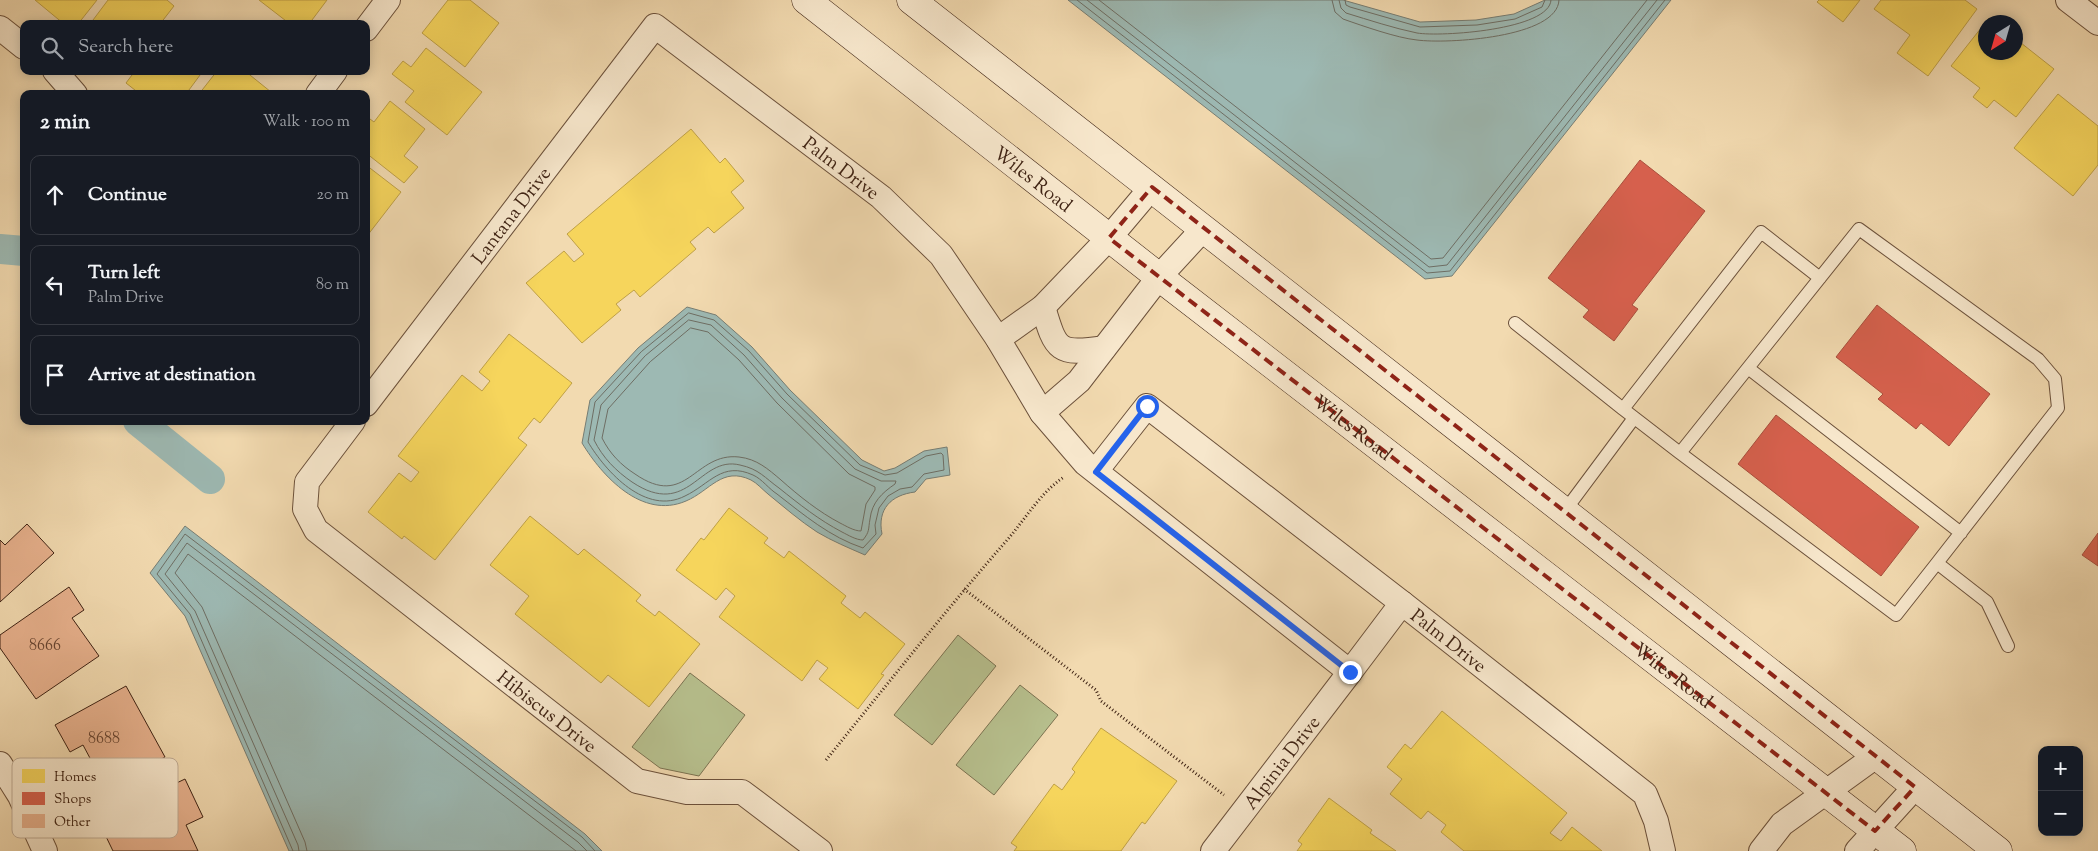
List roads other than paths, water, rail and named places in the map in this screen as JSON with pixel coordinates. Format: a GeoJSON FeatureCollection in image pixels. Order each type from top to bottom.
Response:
{"type":"FeatureCollection","features":[{"type":"Feature","properties":{"kind":"main road","name":"Wiles Road"},"geometry":{"type":"LineString","coordinates":[[806,0],[1159,277],[1902,851]]}},
{"type":"Feature","properties":{"kind":"main road"},"geometry":{"type":"LineString","coordinates":[[911,0],[1998,851]]}},
{"type":"Feature","properties":{"kind":"street"},"geometry":{"type":"LineString","coordinates":[[370,25],[388,0]]}},
{"type":"Feature","properties":{"kind":"street"},"geometry":{"type":"LineString","coordinates":[[2068,0],[2098,23]]}},
{"type":"Feature","properties":{"kind":"street","name":"Palm Drive"},"geometry":{"type":"LineString","coordinates":[[655,26],[881,196],[941,255],[998,339],[1042,413],[1090,467],[1350,672],[1402,603],[1645,794],[1656,821],[1664,851]]}},
{"type":"Feature","properties":{"kind":"street","name":"Lantana Drive"},"geometry":{"type":"LineString","coordinates":[[370,399],[655,26]]}},
{"type":"Feature","properties":{"kind":"street"},"geometry":{"type":"LineString","coordinates":[[0,28],[20,44]]}},
{"type":"Feature","properties":{"kind":"street"},"geometry":{"type":"LineString","coordinates":[[59,75],[72,90]]}},
{"type":"Feature","properties":{"kind":"street"},"geometry":{"type":"LineString","coordinates":[[321,90],[332,75]]}},
{"type":"Feature","properties":{"kind":"street"},"geometry":{"type":"LineString","coordinates":[[998,339],[1043,307],[1109,238],[1152,187]]}},
{"type":"Feature","properties":{"kind":"street"},"geometry":{"type":"LineString","coordinates":[[1042,413],[1079,381],[1159,277],[1204,228]]}},
{"type":"Feature","properties":{"kind":"street"},"geometry":{"type":"LineString","coordinates":[[1043,307],[1052,335],[1066,350],[1077,352],[1104,348]]}},
{"type":"Feature","properties":{"kind":"street"},"geometry":{"type":"LineString","coordinates":[[1090,467],[1147,406],[1402,603]]}},
{"type":"Feature","properties":{"kind":"street","name":"Hibiscus Drive"},"geometry":{"type":"LineString","coordinates":[[351,425],[307,482],[305,508],[316,530],[636,781],[687,792],[742,792],[820,851]]}},
{"type":"Feature","properties":{"kind":"street","name":"Alpinia Drive"},"geometry":{"type":"LineString","coordinates":[[1213,851],[1350,672]]}},
{"type":"Feature","properties":{"kind":"street"},"geometry":{"type":"LineString","coordinates":[[1761,851],[1782,824],[1876,756]]}},
{"type":"Feature","properties":{"kind":"street"},"geometry":{"type":"LineString","coordinates":[[0,764],[12,783]]}},
{"type":"Feature","properties":{"kind":"street"},"geometry":{"type":"LineString","coordinates":[[1857,851],[1915,787]]}},
{"type":"Feature","properties":{"kind":"street"},"geometry":{"type":"LineString","coordinates":[[39,838],[45,851]]}},
{"type":"Feature","properties":{"kind":"lane"},"geometry":{"type":"LineString","coordinates":[[1515,323],[1634,418],[1680,453],[1896,615],[2058,408],[2055,379],[2038,359],[1859,229],[1680,453]]}},
{"type":"Feature","properties":{"kind":"lane"},"geometry":{"type":"LineString","coordinates":[[1623,409],[1761,232],[1820,278]]}},
{"type":"Feature","properties":{"kind":"lane"},"geometry":{"type":"LineString","coordinates":[[1748,368],[1961,533]]}},
{"type":"Feature","properties":{"kind":"lane"},"geometry":{"type":"LineString","coordinates":[[1564,512],[1634,418]]}},
{"type":"Feature","properties":{"kind":"lane"},"geometry":{"type":"LineString","coordinates":[[1937,563],[1987,602],[2008,646]]}},
{"type":"Feature","properties":{"kind":"water"},"geometry":{"type":"Polygon","coordinates":[[[1068,0],[1343,0],[1420,22],[1476,20],[1514,14],[1545,0],[1671,0],[1452,276],[1425,279],[1068,0]]]}},
{"type":"Feature","properties":{"kind":"water"},"geometry":{"type":"Polygon","coordinates":[[[687,307],[716,315],[752,347],[790,390],[862,460],[884,471],[895,468],[924,451],[947,447],[950,475],[926,479],[915,492],[899,496],[893,500],[884,511],[882,517],[882,534],[865,555],[817,532],[751,480],[741,476],[724,478],[686,501],[670,505],[654,505],[639,500],[625,492],[600,469],[582,443],[590,400],[638,348],[687,307]]]}},
{"type":"Feature","properties":{"kind":"water"},"geometry":{"type":"Polygon","coordinates":[[[185,526],[585,834],[602,851],[289,851],[185,616],[150,573],[185,526]]]}},
{"type":"Feature","properties":{"kind":"waterway"},"geometry":{"type":"LineString","coordinates":[[0,249],[20,251]]}},
{"type":"Feature","properties":{"kind":"waterway"},"geometry":{"type":"LineString","coordinates":[[143,425],[210,479]]}}]}
